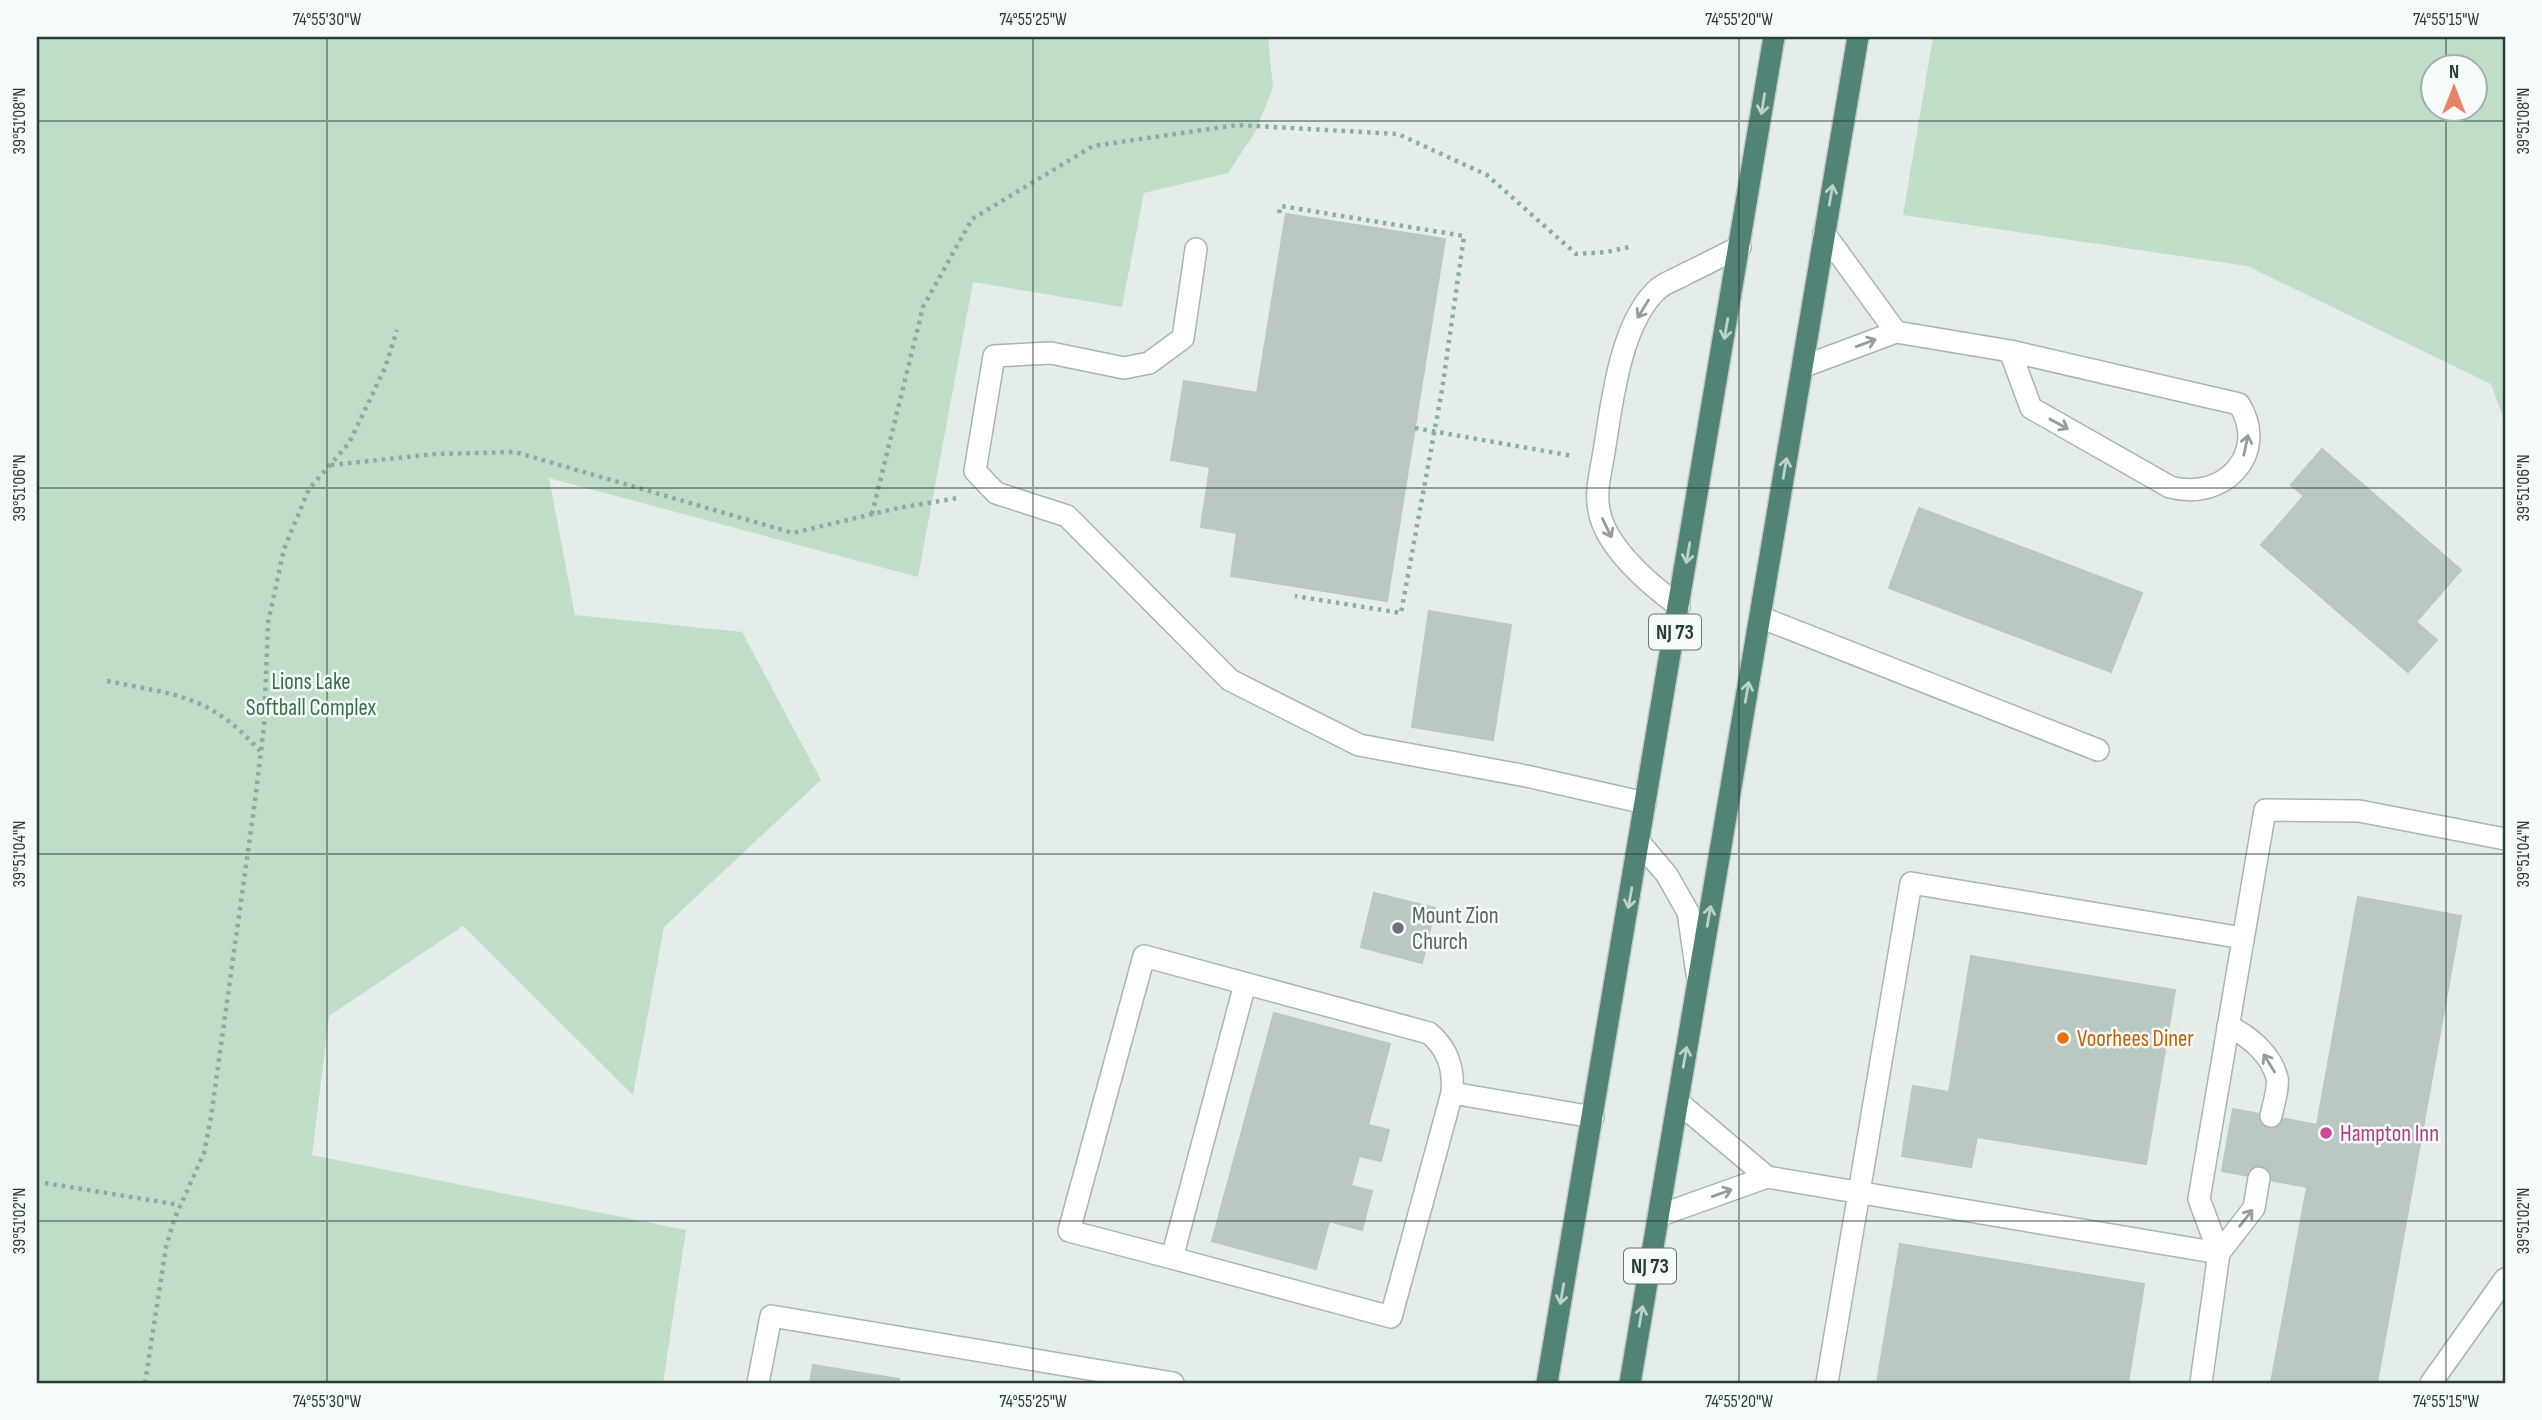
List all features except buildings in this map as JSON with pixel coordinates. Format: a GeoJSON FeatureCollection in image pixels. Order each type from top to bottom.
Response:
{"type":"FeatureCollection","features":[{"type":"Feature","properties":{"kind":"highway","name":"NJ 73"},"geometry":{"type":"LineString","coordinates":[[1547,1383],[1774,37]]}},
{"type":"Feature","properties":{"kind":"highway","name":"NJ 73"},"geometry":{"type":"LineString","coordinates":[[1630,1383],[1858,37]]}},
{"type":"Feature","properties":{"kind":"lane"},"geometry":{"type":"LineString","coordinates":[[1825,233],[1896,332]]}},
{"type":"Feature","properties":{"kind":"lane"},"geometry":{"type":"LineString","coordinates":[[1679,606],[1649,584],[1631,566],[1609,534],[1599,510],[1599,485],[1610,416],[1627,342],[1642,307],[1660,287],[1740,247]]}},
{"type":"Feature","properties":{"kind":"lane"},"geometry":{"type":"LineString","coordinates":[[1196,249],[1183,338],[1149,363],[1124,368],[1051,353],[993,356],[975,471],[996,493],[1067,516],[1230,680],[1359,745],[1526,776],[1646,803]]}},
{"type":"Feature","properties":{"kind":"lane"},"geometry":{"type":"LineString","coordinates":[[1802,367],[1896,332],[2010,351],[2239,404],[2249,430],[2243,458],[2232,474],[2217,485],[2199,491],[2170,487],[2031,408],[2010,351]]}},
{"type":"Feature","properties":{"kind":"lane"},"geometry":{"type":"LineString","coordinates":[[1760,617],[2098,750]]}},
{"type":"Feature","properties":{"kind":"lane"},"geometry":{"type":"LineString","coordinates":[[2201,1383],[2219,1253],[2199,1199],[2265,810],[2360,811],[2505,839]]}},
{"type":"Feature","properties":{"kind":"lane"},"geometry":{"type":"LineString","coordinates":[[1638,847],[1639,842],[1667,875],[1688,912],[1698,984]]}},
{"type":"Feature","properties":{"kind":"lane"},"geometry":{"type":"LineString","coordinates":[[1827,1383],[1911,883],[2243,938]]}},
{"type":"Feature","properties":{"kind":"lane"},"geometry":{"type":"LineString","coordinates":[[1144,956],[1429,1033],[1440,1043],[1449,1059],[1453,1074],[1452,1093],[1391,1317],[1069,1231],[1144,956]]}},
{"type":"Feature","properties":{"kind":"lane"},"geometry":{"type":"LineString","coordinates":[[1171,1258],[1245,984]]}},
{"type":"Feature","properties":{"kind":"lane"},"geometry":{"type":"LineString","coordinates":[[2228,1026],[2253,1042],[2275,1073],[2278,1080],[2271,1116]]}},
{"type":"Feature","properties":{"kind":"lane"},"geometry":{"type":"LineString","coordinates":[[1452,1093],[1593,1117]]}},
{"type":"Feature","properties":{"kind":"lane"},"geometry":{"type":"LineString","coordinates":[[1678,1102],[1766,1177]]}},
{"type":"Feature","properties":{"kind":"lane"},"geometry":{"type":"LineString","coordinates":[[1658,1216],[1766,1177],[2219,1253]]}},
{"type":"Feature","properties":{"kind":"lane"},"geometry":{"type":"LineString","coordinates":[[2219,1253],[2254,1209],[2259,1178]]}},
{"type":"Feature","properties":{"kind":"lane"},"geometry":{"type":"LineString","coordinates":[[2431,1383],[2505,1279]]}},
{"type":"Feature","properties":{"kind":"lane"},"geometry":{"type":"LineString","coordinates":[[758,1383],[771,1316],[1162,1382]]}},
{"type":"Feature","properties":{"kind":"path"},"geometry":{"type":"LineString","coordinates":[[1279,213],[1281,206],[1464,236],[1434,431],[1401,613],[1295,596]]}},
{"type":"Feature","properties":{"kind":"path"},"geometry":{"type":"LineString","coordinates":[[145,1383],[166,1247],[180,1205],[204,1153],[211,1117],[264,726],[268,623],[284,549],[309,489],[349,443],[385,368],[397,330]]}},
{"type":"Feature","properties":{"kind":"path"},"geometry":{"type":"LineString","coordinates":[[1415,428],[1574,456]]}},
{"type":"Feature","properties":{"kind":"path"},"geometry":{"type":"LineString","coordinates":[[330,466],[435,454],[514,452],[793,533],[898,508],[996,493]]}},
{"type":"Feature","properties":{"kind":"path"},"geometry":{"type":"LineString","coordinates":[[107,681],[198,701],[231,722],[260,752]]}},
{"type":"Feature","properties":{"kind":"path"},"geometry":{"type":"LineString","coordinates":[[45,1183],[180,1205]]}},
{"type":"Feature","properties":{"kind":"green space","name":"Lions Lake Softball Complex"},"geometry":{"type":"Polygon","coordinates":[[[37,37],[1268,37],[1273,88],[1255,132],[1228,173],[1144,193],[1122,307],[973,282],[918,577],[549,478],[575,615],[742,632],[821,780],[664,927],[633,1095],[463,926],[329,1016],[312,1155],[686,1230],[663,1383],[37,1383],[37,37]]]}},
{"type":"Feature","properties":{"kind":"green space"},"geometry":{"type":"Polygon","coordinates":[[[1933,37],[2505,37],[2505,423],[2491,384],[2247,266],[1903,215],[1933,37]]]}},
{"type":"Feature","properties":{"kind":"place","name":"Mount Zion Church"},"geometry":{"type":"Point","coordinates":[1398,928]}},
{"type":"Feature","properties":{"kind":"place","name":"Voorhees Diner"},"geometry":{"type":"Point","coordinates":[2063,1038]}},
{"type":"Feature","properties":{"kind":"place","name":"Hampton Inn"},"geometry":{"type":"Point","coordinates":[2326,1133]}}]}
